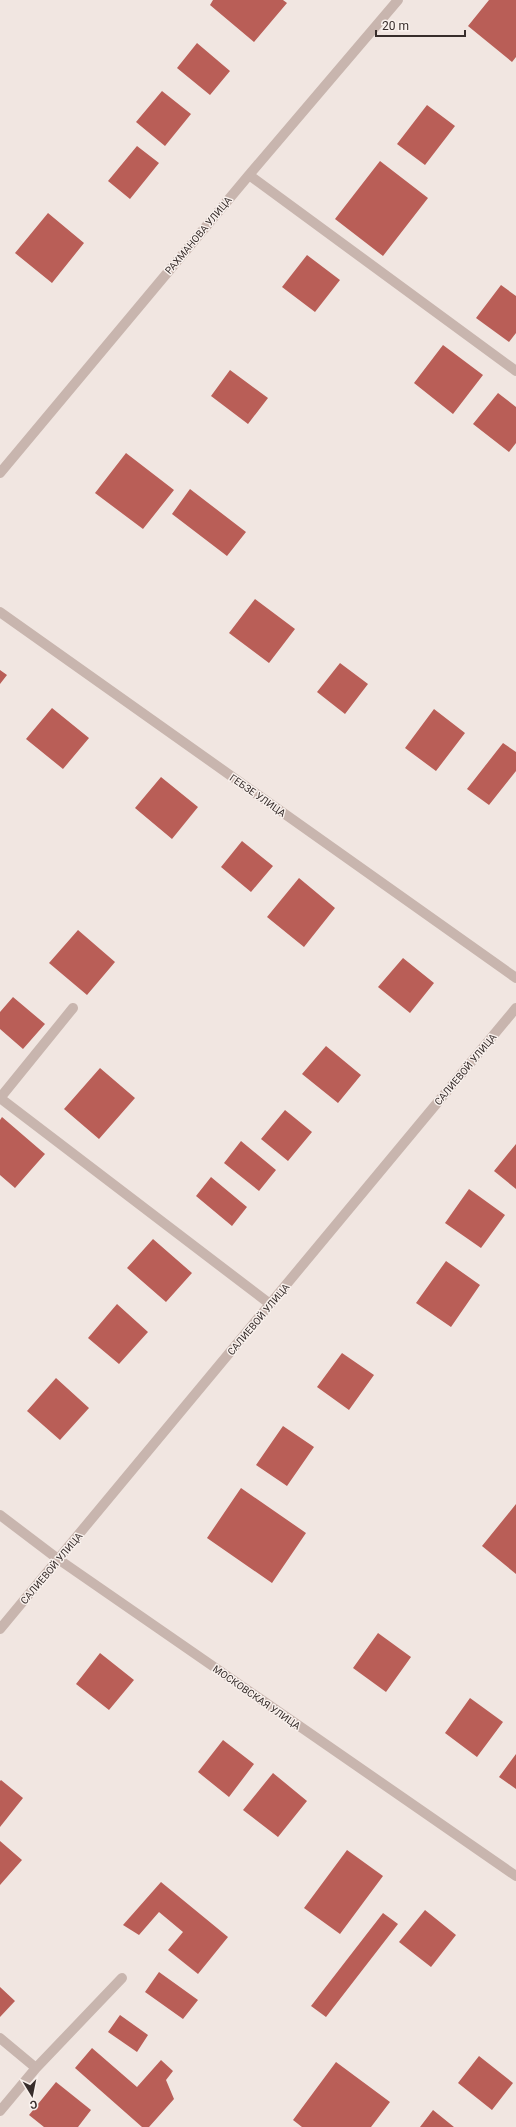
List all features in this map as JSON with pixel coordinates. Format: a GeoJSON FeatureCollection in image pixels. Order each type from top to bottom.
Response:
{"type":"FeatureCollection","features":[{"type":"Feature","properties":{"kind":"street","name":"РАХМАНОВА УЛИЦА"},"geometry":{"type":"LineString","coordinates":[[0,473],[249,175],[398,0]]}},
{"type":"Feature","properties":{"kind":"street"},"geometry":{"type":"LineString","coordinates":[[249,175],[516,372]]}},
{"type":"Feature","properties":{"kind":"street","name":"ГЕБЗЕ УЛИЦА"},"geometry":{"type":"LineString","coordinates":[[0,612],[516,978]]}},
{"type":"Feature","properties":{"kind":"street"},"geometry":{"type":"LineString","coordinates":[[73,1008],[0,1098],[270,1304]]}},
{"type":"Feature","properties":{"kind":"street","name":"САЛИЕВОЙ УЛИЦА"},"geometry":{"type":"LineString","coordinates":[[0,1629],[516,1008]]}},
{"type":"Feature","properties":{"kind":"street","name":"МОСКОВСКАЯ УЛИЦА"},"geometry":{"type":"LineString","coordinates":[[0,1515],[58,1559],[516,1876]]}},
{"type":"Feature","properties":{"kind":"street"},"geometry":{"type":"LineString","coordinates":[[0,2111],[36,2068],[122,1978]]}},
{"type":"Feature","properties":{"kind":"street"},"geometry":{"type":"LineString","coordinates":[[0,2038],[36,2068]]}},
{"type":"Feature","properties":{"kind":"building"},"geometry":{"type":"Polygon","coordinates":[[[213,0],[283,0],[287,3],[254,42],[210,5],[213,0]]]}},
{"type":"Feature","properties":{"kind":"building"},"geometry":{"type":"Polygon","coordinates":[[[489,0],[516,0],[516,57],[512,62],[468,26],[489,0]]]}},
{"type":"Feature","properties":{"kind":"building"},"geometry":{"type":"Polygon","coordinates":[[[197,43],[230,71],[210,95],[177,68],[197,43]]]}},
{"type":"Feature","properties":{"kind":"building"},"geometry":{"type":"Polygon","coordinates":[[[162,91],[191,114],[165,146],[136,122],[162,91]]]}},
{"type":"Feature","properties":{"kind":"building"},"geometry":{"type":"Polygon","coordinates":[[[427,105],[455,126],[425,165],[397,144],[427,105]]]}},
{"type":"Feature","properties":{"kind":"building"},"geometry":{"type":"Polygon","coordinates":[[[137,146],[159,163],[130,199],[108,181],[137,146]]]}},
{"type":"Feature","properties":{"kind":"building"},"geometry":{"type":"Polygon","coordinates":[[[380,161],[428,198],[383,256],[335,219],[380,161]]]}},
{"type":"Feature","properties":{"kind":"building"},"geometry":{"type":"Polygon","coordinates":[[[48,213],[84,243],[52,283],[15,253],[48,213]]]}},
{"type":"Feature","properties":{"kind":"building"},"geometry":{"type":"Polygon","coordinates":[[[307,255],[340,280],[315,312],[282,287],[307,255]]]}},
{"type":"Feature","properties":{"kind":"building"},"geometry":{"type":"Polygon","coordinates":[[[501,285],[516,296],[516,333],[509,342],[476,318],[501,285]]]}},
{"type":"Feature","properties":{"kind":"building"},"geometry":{"type":"Polygon","coordinates":[[[443,345],[483,375],[453,414],[414,383],[443,345]]]}},
{"type":"Feature","properties":{"kind":"building"},"geometry":{"type":"Polygon","coordinates":[[[230,370],[268,398],[248,424],[211,396],[230,370]]]}},
{"type":"Feature","properties":{"kind":"building"},"geometry":{"type":"Polygon","coordinates":[[[498,393],[516,407],[516,443],[509,452],[473,424],[498,393]]]}},
{"type":"Feature","properties":{"kind":"building"},"geometry":{"type":"Polygon","coordinates":[[[126,453],[174,490],[143,529],[95,493],[126,453]]]}},
{"type":"Feature","properties":{"kind":"building"},"geometry":{"type":"Polygon","coordinates":[[[190,489],[246,532],[227,556],[172,514],[190,489]]]}},
{"type":"Feature","properties":{"kind":"building"},"geometry":{"type":"Polygon","coordinates":[[[255,599],[295,629],[269,663],[229,633],[255,599]]]}},
{"type":"Feature","properties":{"kind":"building"},"geometry":{"type":"Polygon","coordinates":[[[340,663],[368,684],[345,714],[317,692],[340,663]]]}},
{"type":"Feature","properties":{"kind":"building"},"geometry":{"type":"Polygon","coordinates":[[[0,670],[7,675],[0,684],[0,670]]]}},
{"type":"Feature","properties":{"kind":"building"},"geometry":{"type":"Polygon","coordinates":[[[52,708],[89,738],[63,769],[26,739],[52,708]]]}},
{"type":"Feature","properties":{"kind":"building"},"geometry":{"type":"Polygon","coordinates":[[[434,709],[465,733],[436,771],[405,748],[434,709]]]}},
{"type":"Feature","properties":{"kind":"building"},"geometry":{"type":"Polygon","coordinates":[[[503,743],[516,752],[516,771],[489,805],[467,789],[503,743]]]}},
{"type":"Feature","properties":{"kind":"building"},"geometry":{"type":"Polygon","coordinates":[[[161,777],[198,807],[172,839],[135,808],[161,777]]]}},
{"type":"Feature","properties":{"kind":"building"},"geometry":{"type":"Polygon","coordinates":[[[242,841],[273,866],[251,892],[221,867],[242,841]]]}},
{"type":"Feature","properties":{"kind":"building"},"geometry":{"type":"Polygon","coordinates":[[[299,878],[335,908],[304,947],[267,917],[299,878]]]}},
{"type":"Feature","properties":{"kind":"building"},"geometry":{"type":"Polygon","coordinates":[[[78,930],[115,962],[87,995],[49,963],[78,930]]]}},
{"type":"Feature","properties":{"kind":"building"},"geometry":{"type":"Polygon","coordinates":[[[403,958],[434,983],[410,1013],[378,987],[403,958]]]}},
{"type":"Feature","properties":{"kind":"building"},"geometry":{"type":"Polygon","coordinates":[[[13,997],[45,1024],[23,1049],[0,1029],[0,1012],[13,997]]]}},
{"type":"Feature","properties":{"kind":"building"},"geometry":{"type":"Polygon","coordinates":[[[326,1046],[361,1075],[338,1103],[302,1074],[326,1046]]]}},
{"type":"Feature","properties":{"kind":"building"},"geometry":{"type":"Polygon","coordinates":[[[100,1068],[135,1098],[99,1139],[64,1109],[100,1068]]]}},
{"type":"Feature","properties":{"kind":"building"},"geometry":{"type":"Polygon","coordinates":[[[285,1110],[312,1132],[288,1161],[261,1139],[285,1110]]]}},
{"type":"Feature","properties":{"kind":"building"},"geometry":{"type":"Polygon","coordinates":[[[2,1117],[45,1154],[15,1188],[0,1175],[0,1120],[2,1117]]]}},
{"type":"Feature","properties":{"kind":"building"},"geometry":{"type":"Polygon","coordinates":[[[241,1141],[276,1170],[259,1191],[224,1163],[241,1141]]]}},
{"type":"Feature","properties":{"kind":"building"},"geometry":{"type":"Polygon","coordinates":[[[516,1144],[516,1189],[494,1171],[516,1144]]]}},
{"type":"Feature","properties":{"kind":"building"},"geometry":{"type":"Polygon","coordinates":[[[211,1177],[247,1207],[232,1226],[196,1196],[211,1177]]]}},
{"type":"Feature","properties":{"kind":"building"},"geometry":{"type":"Polygon","coordinates":[[[469,1189],[505,1215],[481,1248],[445,1223],[469,1189]]]}},
{"type":"Feature","properties":{"kind":"building"},"geometry":{"type":"Polygon","coordinates":[[[153,1239],[192,1273],[166,1302],[127,1268],[153,1239]]]}},
{"type":"Feature","properties":{"kind":"building"},"geometry":{"type":"Polygon","coordinates":[[[446,1261],[480,1285],[451,1327],[416,1303],[446,1261]]]}},
{"type":"Feature","properties":{"kind":"building"},"geometry":{"type":"Polygon","coordinates":[[[117,1304],[148,1332],[119,1364],[88,1338],[117,1304]]]}},
{"type":"Feature","properties":{"kind":"building"},"geometry":{"type":"Polygon","coordinates":[[[342,1353],[374,1375],[349,1410],[317,1387],[342,1353]]]}},
{"type":"Feature","properties":{"kind":"building"},"geometry":{"type":"Polygon","coordinates":[[[56,1378],[89,1408],[60,1440],[27,1411],[56,1378]]]}},
{"type":"Feature","properties":{"kind":"building"},"geometry":{"type":"Polygon","coordinates":[[[283,1426],[314,1447],[287,1486],[256,1465],[283,1426]]]}},
{"type":"Feature","properties":{"kind":"building"},"geometry":{"type":"Polygon","coordinates":[[[241,1488],[306,1533],[272,1583],[207,1538],[241,1488]]]}},
{"type":"Feature","properties":{"kind":"building"},"geometry":{"type":"Polygon","coordinates":[[[516,1504],[516,1574],[482,1546],[516,1504]]]}},
{"type":"Feature","properties":{"kind":"building"},"geometry":{"type":"Polygon","coordinates":[[[378,1633],[411,1657],[386,1692],[353,1668],[378,1633]]]}},
{"type":"Feature","properties":{"kind":"building"},"geometry":{"type":"Polygon","coordinates":[[[100,1653],[134,1680],[109,1710],[76,1684],[100,1653]]]}},
{"type":"Feature","properties":{"kind":"building"},"geometry":{"type":"Polygon","coordinates":[[[470,1698],[503,1722],[477,1757],[445,1733],[470,1698]]]}},
{"type":"Feature","properties":{"kind":"building"},"geometry":{"type":"Polygon","coordinates":[[[223,1740],[254,1764],[229,1797],[198,1772],[223,1740]]]}},
{"type":"Feature","properties":{"kind":"building"},"geometry":{"type":"Polygon","coordinates":[[[516,1754],[516,1789],[499,1777],[516,1754]]]}},
{"type":"Feature","properties":{"kind":"building"},"geometry":{"type":"Polygon","coordinates":[[[273,1773],[307,1801],[278,1837],[243,1810],[273,1773]]]}},
{"type":"Feature","properties":{"kind":"building"},"geometry":{"type":"Polygon","coordinates":[[[1,1780],[23,1798],[0,1827],[0,1781],[1,1780]]]}},
{"type":"Feature","properties":{"kind":"building"},"geometry":{"type":"Polygon","coordinates":[[[0,1841],[22,1860],[0,1885],[0,1841]]]}},
{"type":"Feature","properties":{"kind":"building"},"geometry":{"type":"Polygon","coordinates":[[[347,1850],[383,1876],[340,1934],[304,1908],[347,1850]]]}},
{"type":"Feature","properties":{"kind":"building"},"geometry":{"type":"Polygon","coordinates":[[[161,1882],[228,1937],[198,1974],[168,1950],[183,1932],[159,1912],[139,1935],[123,1925],[161,1882]]]}},
{"type":"Feature","properties":{"kind":"building"},"geometry":{"type":"Polygon","coordinates":[[[425,1910],[456,1935],[431,1967],[399,1942],[425,1910]]]}},
{"type":"Feature","properties":{"kind":"building"},"geometry":{"type":"Polygon","coordinates":[[[383,1913],[398,1924],[326,2017],[311,2006],[383,1913]]]}},
{"type":"Feature","properties":{"kind":"building"},"geometry":{"type":"Polygon","coordinates":[[[159,1972],[198,2000],[183,2019],[145,1992],[159,1972]]]}},
{"type":"Feature","properties":{"kind":"building"},"geometry":{"type":"Polygon","coordinates":[[[0,1987],[15,2001],[0,2017],[0,1987]]]}},
{"type":"Feature","properties":{"kind":"building"},"geometry":{"type":"Polygon","coordinates":[[[120,2015],[148,2035],[137,2052],[108,2032],[120,2015]]]}},
{"type":"Feature","properties":{"kind":"building"},"geometry":{"type":"Polygon","coordinates":[[[92,2048],[137,2087],[161,2060],[173,2071],[166,2080],[174,2099],[149,2127],[142,2127],[75,2068],[92,2048]]]}},
{"type":"Feature","properties":{"kind":"building"},"geometry":{"type":"Polygon","coordinates":[[[479,2056],[513,2083],[492,2110],[458,2083],[479,2056]]]}},
{"type":"Feature","properties":{"kind":"building"},"geometry":{"type":"Polygon","coordinates":[[[336,2062],[390,2102],[371,2127],[302,2127],[293,2120],[336,2062]]]}},
{"type":"Feature","properties":{"kind":"building"},"geometry":{"type":"Polygon","coordinates":[[[56,2082],[91,2110],[78,2127],[44,2127],[29,2115],[56,2082]]]}},
{"type":"Feature","properties":{"kind":"building"},"geometry":{"type":"Polygon","coordinates":[[[433,2110],[454,2127],[420,2127],[433,2110]]]}}]}
